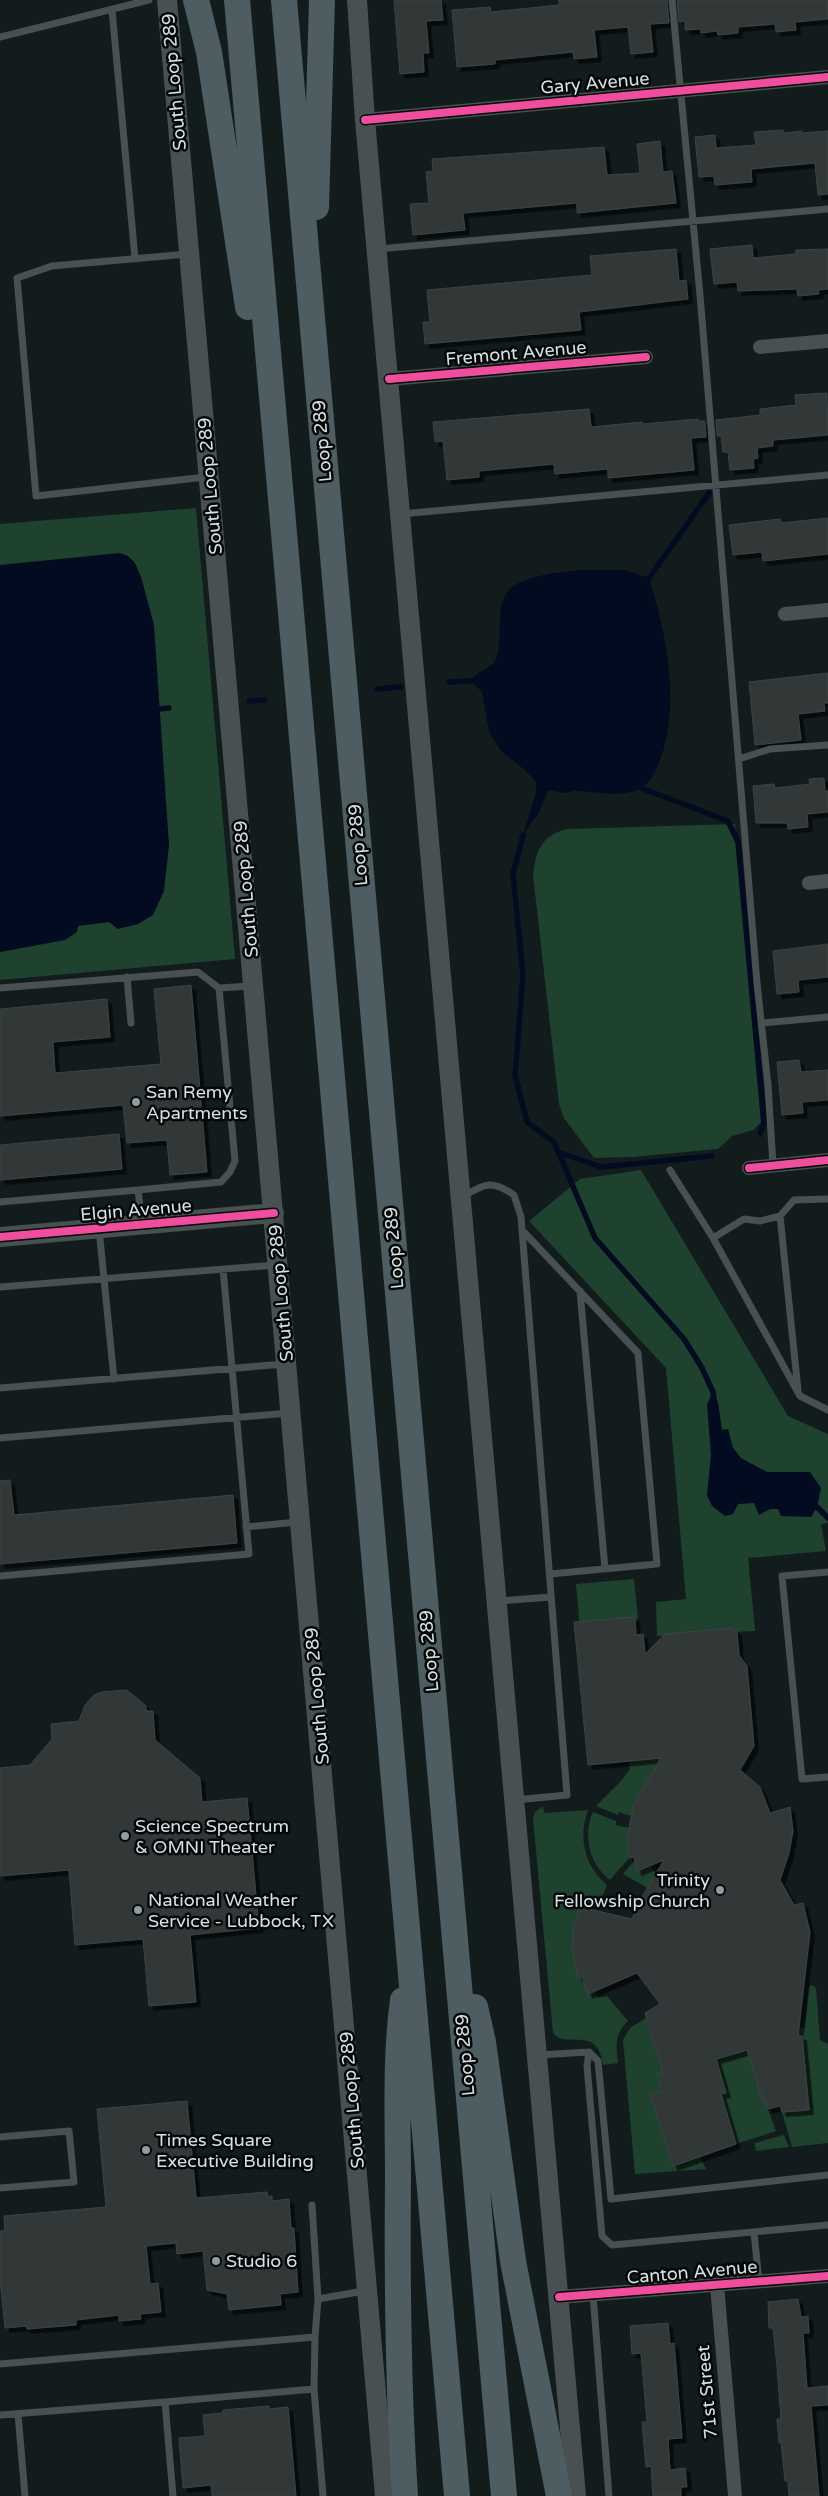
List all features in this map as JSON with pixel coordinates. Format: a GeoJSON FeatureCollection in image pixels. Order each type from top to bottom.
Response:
{"type":"FeatureCollection","features":[{"type":"Feature","properties":{"kind":"highway"},"geometry":{"type":"LineString","coordinates":[[196,0],[208,52],[234,205],[294,639]]}},
{"type":"Feature","properties":{"kind":"highway"},"geometry":{"type":"LineString","coordinates":[[237,0],[457,2496]]}},
{"type":"Feature","properties":{"kind":"highway","name":"Loop 289"},"geometry":{"type":"LineString","coordinates":[[284,0],[504,2496]]}},
{"type":"Feature","properties":{"kind":"highway"},"geometry":{"type":"LineString","coordinates":[[311,313],[322,0]]}},
{"type":"Feature","properties":{"kind":"highway"},"geometry":{"type":"LineString","coordinates":[[450,1887],[483,2042],[513,2261],[558,2496]]}},
{"type":"Feature","properties":{"kind":"highway"},"geometry":{"type":"LineString","coordinates":[[404,2496],[399,2372],[398,2042],[409,1947]]}},
{"type":"Feature","properties":{"kind":"main road","name":"South Loop 289"},"geometry":{"type":"LineString","coordinates":[[167,0],[369,2290],[385,2496]]}},
{"type":"Feature","properties":{"kind":"main road"},"geometry":{"type":"LineString","coordinates":[[357,0],[365,120],[576,2496]]}},
{"type":"Feature","properties":{"kind":"main road","name":"Elgin Avenue"},"geometry":{"type":"LineString","coordinates":[[0,1237],[274,1213]]}},
{"type":"Feature","properties":{"kind":"street","name":"Gary Avenue"},"geometry":{"type":"LineString","coordinates":[[365,120],[828,77]]}},
{"type":"Feature","properties":{"kind":"street"},"geometry":{"type":"LineString","coordinates":[[760,347],[828,341]]}},
{"type":"Feature","properties":{"kind":"street","name":"Fremont Avenue"},"geometry":{"type":"LineString","coordinates":[[389,379],[646,357]]}},
{"type":"Feature","properties":{"kind":"street"},"geometry":{"type":"LineString","coordinates":[[785,614],[828,610]]}},
{"type":"Feature","properties":{"kind":"street"},"geometry":{"type":"LineString","coordinates":[[809,883],[828,881]]}},
{"type":"Feature","properties":{"kind":"street"},"geometry":{"type":"LineString","coordinates":[[749,1168],[828,1160]]}},
{"type":"Feature","properties":{"kind":"street","name":"Canton Avenue"},"geometry":{"type":"LineString","coordinates":[[559,2297],[828,2276]]}},
{"type":"Feature","properties":{"kind":"street","name":"71st Street"},"geometry":{"type":"LineString","coordinates":[[717,2285],[735,2496]]}},
{"type":"Feature","properties":{"kind":"lane"},"geometry":{"type":"LineString","coordinates":[[0,37],[149,0]]}},
{"type":"Feature","properties":{"kind":"lane"},"geometry":{"type":"LineString","coordinates":[[672,0],[773,1165]]}},
{"type":"Feature","properties":{"kind":"lane"},"geometry":{"type":"LineString","coordinates":[[112,10],[135,258]]}},
{"type":"Feature","properties":{"kind":"lane"},"geometry":{"type":"LineString","coordinates":[[377,249],[828,209]]}},
{"type":"Feature","properties":{"kind":"lane"},"geometry":{"type":"LineString","coordinates":[[189,254],[52,266],[17,278],[36,496],[209,476]]}},
{"type":"Feature","properties":{"kind":"lane"},"geometry":{"type":"LineString","coordinates":[[401,514],[828,475]]}},
{"type":"Feature","properties":{"kind":"lane"},"geometry":{"type":"LineString","coordinates":[[739,759],[770,749],[828,745]]}},
{"type":"Feature","properties":{"kind":"lane"},"geometry":{"type":"LineString","coordinates":[[0,988],[198,972],[219,988],[254,985]]}},
{"type":"Feature","properties":{"kind":"lane"},"geometry":{"type":"LineString","coordinates":[[127,977],[132,1023]]}},
{"type":"Feature","properties":{"kind":"lane"},"geometry":{"type":"LineString","coordinates":[[0,1202],[221,1182],[230,1172],[235,1161],[219,988]]}},
{"type":"Feature","properties":{"kind":"lane"},"geometry":{"type":"LineString","coordinates":[[762,1023],[828,1017]]}},
{"type":"Feature","properties":{"kind":"lane"},"geometry":{"type":"LineString","coordinates":[[670,1170],[713,1238],[798,1393],[800,1396],[828,1410]]}},
{"type":"Feature","properties":{"kind":"lane"},"geometry":{"type":"LineString","coordinates":[[461,1198],[481,1186],[494,1184],[504,1188],[514,1195],[520,1210],[522,1230],[567,1795],[515,1800]]}},
{"type":"Feature","properties":{"kind":"lane"},"geometry":{"type":"LineString","coordinates":[[138,1190],[143,1225]]}},
{"type":"Feature","properties":{"kind":"lane"},"geometry":{"type":"LineString","coordinates":[[713,1238],[744,1219],[760,1221],[780,1216],[794,1200],[828,1199]]}},
{"type":"Feature","properties":{"kind":"lane"},"geometry":{"type":"LineString","coordinates":[[780,1216],[798,1393]]}},
{"type":"Feature","properties":{"kind":"lane"},"geometry":{"type":"LineString","coordinates":[[99,1228],[114,1379]]}},
{"type":"Feature","properties":{"kind":"lane"},"geometry":{"type":"LineString","coordinates":[[522,1230],[638,1353],[657,1564],[550,1574]]}},
{"type":"Feature","properties":{"kind":"lane"},"geometry":{"type":"LineString","coordinates":[[0,1287],[278,1265]]}},
{"type":"Feature","properties":{"kind":"lane"},"geometry":{"type":"LineString","coordinates":[[0,1576],[249,1554],[223,1269]]}},
{"type":"Feature","properties":{"kind":"lane"},"geometry":{"type":"LineString","coordinates":[[580,1290],[605,1569]]}},
{"type":"Feature","properties":{"kind":"lane"},"geometry":{"type":"LineString","coordinates":[[0,1388],[287,1364]]}},
{"type":"Feature","properties":{"kind":"lane"},"geometry":{"type":"LineString","coordinates":[[0,1438],[292,1413]]}},
{"type":"Feature","properties":{"kind":"lane"},"geometry":{"type":"LineString","coordinates":[[246,1527],[301,1522]]}},
{"type":"Feature","properties":{"kind":"lane"},"geometry":{"type":"LineString","coordinates":[[828,1572],[782,1576],[802,1779],[828,1776]]}},
{"type":"Feature","properties":{"kind":"lane"},"geometry":{"type":"LineString","coordinates":[[497,1601],[551,1596]]}},
{"type":"Feature","properties":{"kind":"lane"},"geometry":{"type":"LineString","coordinates":[[537,2055],[589,2052],[598,2061],[611,2199],[828,2175]]}},
{"type":"Feature","properties":{"kind":"lane"},"geometry":{"type":"LineString","coordinates":[[589,2052],[587,2066],[602,2236],[612,2245],[828,2225]]}},
{"type":"Feature","properties":{"kind":"lane"},"geometry":{"type":"LineString","coordinates":[[0,2137],[69,2131],[74,2182],[0,2188]]}},
{"type":"Feature","properties":{"kind":"lane"},"geometry":{"type":"LineString","coordinates":[[312,2204],[318,2299],[314,2389],[322,2496]]}},
{"type":"Feature","properties":{"kind":"lane"},"geometry":{"type":"LineString","coordinates":[[754,2233],[759,2282]]}},
{"type":"Feature","properties":{"kind":"lane"},"geometry":{"type":"LineString","coordinates":[[318,2299],[369,2290]]}},
{"type":"Feature","properties":{"kind":"lane"},"geometry":{"type":"LineString","coordinates":[[593,2295],[609,2496]]}},
{"type":"Feature","properties":{"kind":"lane"},"geometry":{"type":"LineString","coordinates":[[0,2364],[315,2337]]}},
{"type":"Feature","properties":{"kind":"lane"},"geometry":{"type":"LineString","coordinates":[[0,2415],[314,2389]]}},
{"type":"Feature","properties":{"kind":"lane"},"geometry":{"type":"LineString","coordinates":[[165,2402],[173,2496]]}},
{"type":"Feature","properties":{"kind":"lane"},"geometry":{"type":"LineString","coordinates":[[18,2414],[25,2496]]}},
{"type":"Feature","properties":{"kind":"green space"},"geometry":{"type":"Polygon","coordinates":[[[196,508],[235,959],[0,980],[0,524],[196,508]]]}},
{"type":"Feature","properties":{"kind":"green space"},"geometry":{"type":"Polygon","coordinates":[[[735,824],[761,1122],[753,1130],[732,1136],[718,1149],[633,1157],[594,1158],[564,1118],[559,1104],[533,875],[538,851],[552,835],[567,829],[735,824]]]}},
{"type":"Feature","properties":{"kind":"green space"},"geometry":{"type":"Polygon","coordinates":[[[641,1170],[788,1416],[828,1434],[828,1523],[821,1524],[826,1551],[749,1558],[748,1556],[755,1631],[657,1636],[656,1602],[686,1599],[666,1368],[529,1221],[580,1179],[641,1170]]]}},
{"type":"Feature","properties":{"kind":"green space"},"geometry":{"type":"Polygon","coordinates":[[[634,1579],[638,1619],[618,1620],[580,1630],[576,1584],[634,1579]]]}},
{"type":"Feature","properties":{"kind":"green space"},"geometry":{"type":"Polygon","coordinates":[[[661,1758],[672,1764],[654,1771],[633,1806],[631,1816],[618,1812],[618,1815],[596,1806],[630,1769],[629,1762],[661,1758]]]}},
{"type":"Feature","properties":{"kind":"green space"},"geometry":{"type":"Polygon","coordinates":[[[543,1806],[544,1813],[588,1810],[584,1830],[585,1850],[593,1869],[607,1885],[601,1900],[598,1901],[596,1906],[590,1905],[589,1909],[580,1907],[576,1922],[574,1922],[572,1947],[578,1977],[582,1976],[588,1994],[595,1991],[598,1998],[607,1996],[628,2021],[620,2031],[617,2040],[618,2063],[603,2065],[600,2053],[595,2045],[589,2041],[559,2038],[553,2033],[533,1818],[535,1812],[543,1806]]]}},
{"type":"Feature","properties":{"kind":"green space"},"geometry":{"type":"Polygon","coordinates":[[[593,1812],[616,1821],[616,1825],[629,1828],[627,1839],[629,1858],[610,1880],[597,1866],[590,1849],[588,1831],[593,1812]]]}},
{"type":"Feature","properties":{"kind":"green space"},"geometry":{"type":"Polygon","coordinates":[[[635,1860],[637,1871],[650,1866],[656,1873],[653,1891],[623,1874],[635,1860]]]}},
{"type":"Feature","properties":{"kind":"green space"},"geometry":{"type":"Polygon","coordinates":[[[812,1985],[816,1988],[820,2040],[828,2044],[828,2143],[792,2147],[782,2112],[809,2110],[802,2036],[797,2036],[796,2027],[805,2028],[809,1987],[812,1985]]]}},
{"type":"Feature","properties":{"kind":"green space"},"geometry":{"type":"Polygon","coordinates":[[[646,2018],[663,2073],[657,2075],[662,2091],[650,2094],[673,2166],[700,2157],[706,2169],[635,2174],[623,2040],[630,2028],[646,2018]]]}},
{"type":"Feature","properties":{"kind":"green space"},"geometry":{"type":"Polygon","coordinates":[[[747,2050],[763,2102],[765,2102],[776,2131],[736,2144],[721,2094],[726,2093],[716,2059],[747,2050]]]}},
{"type":"Feature","properties":{"kind":"green space"},"geometry":{"type":"Polygon","coordinates":[[[784,2135],[789,2147],[756,2151],[755,2143],[784,2135]]]}},
{"type":"Feature","properties":{"kind":"water"},"geometry":{"type":"Polygon","coordinates":[[[120,553],[128,556],[135,563],[141,577],[154,625],[169,845],[164,891],[153,915],[138,924],[118,929],[109,922],[78,926],[77,932],[65,940],[0,952],[0,565],[120,553]]]}},
{"type":"Feature","properties":{"kind":"water"},"geometry":{"type":"Polygon","coordinates":[[[582,570],[625,570],[649,578],[656,599],[669,673],[669,723],[665,746],[652,777],[645,786],[638,790],[616,794],[548,791],[539,812],[523,835],[536,793],[536,782],[525,770],[501,751],[489,732],[482,692],[471,681],[477,674],[491,666],[498,655],[501,607],[504,597],[512,588],[520,583],[541,576],[582,570]]]}},
{"type":"Feature","properties":{"kind":"water"},"geometry":{"type":"Polygon","coordinates":[[[713,1392],[718,1402],[722,1430],[728,1429],[733,1448],[741,1458],[767,1472],[810,1472],[821,1488],[817,1507],[811,1517],[781,1516],[778,1509],[770,1509],[759,1515],[754,1503],[738,1504],[733,1514],[725,1516],[712,1506],[707,1495],[711,1455],[707,1404],[713,1392]]]}},
{"type":"Feature","properties":{"kind":"building"},"geometry":{"type":"Polygon","coordinates":[[[394,0],[441,0],[443,20],[426,21],[429,53],[423,53],[424,72],[400,74],[394,0]]]}},
{"type":"Feature","properties":{"kind":"building"},"geometry":{"type":"Polygon","coordinates":[[[559,0],[667,0],[669,23],[650,24],[653,52],[631,54],[628,27],[594,30],[597,57],[574,59],[573,52],[495,60],[495,64],[457,67],[452,10],[490,7],[491,12],[559,5],[559,0]]]}},
{"type":"Feature","properties":{"kind":"building"},"geometry":{"type":"Polygon","coordinates":[[[677,0],[828,0],[828,19],[795,22],[796,30],[776,32],[775,24],[738,27],[738,33],[718,35],[717,31],[701,33],[701,29],[685,30],[685,21],[679,22],[677,0]]]}},
{"type":"Feature","properties":{"kind":"building"},"geometry":{"type":"Polygon","coordinates":[[[783,130],[783,133],[828,131],[828,194],[818,195],[815,163],[751,169],[752,182],[715,185],[714,176],[699,177],[695,137],[715,135],[716,148],[756,145],[754,132],[783,130]]]}},
{"type":"Feature","properties":{"kind":"building"},"geometry":{"type":"Polygon","coordinates":[[[660,141],[663,172],[672,171],[676,203],[577,213],[577,203],[463,213],[465,230],[413,235],[410,204],[429,203],[426,172],[433,171],[432,159],[604,147],[607,175],[640,173],[637,144],[660,141]]]}},
{"type":"Feature","properties":{"kind":"building"},"geometry":{"type":"Polygon","coordinates":[[[752,245],[753,258],[796,254],[796,250],[828,249],[828,289],[818,290],[819,294],[798,296],[797,289],[738,291],[737,282],[714,284],[710,249],[752,245]]]}},
{"type":"Feature","properties":{"kind":"building"},"geometry":{"type":"Polygon","coordinates":[[[676,249],[679,281],[686,280],[688,299],[579,312],[581,330],[425,344],[423,322],[430,322],[427,290],[592,275],[590,256],[676,249]]]}},
{"type":"Feature","properties":{"kind":"building"},"geometry":{"type":"Polygon","coordinates":[[[827,393],[828,435],[773,440],[773,446],[757,448],[758,458],[753,459],[754,468],[730,470],[728,452],[723,452],[721,436],[717,436],[716,420],[760,415],[760,409],[796,405],[795,395],[827,393]]]}},
{"type":"Feature","properties":{"kind":"building"},"geometry":{"type":"Polygon","coordinates":[[[589,409],[591,427],[698,419],[698,421],[705,421],[706,437],[691,438],[694,470],[608,478],[608,469],[555,474],[554,464],[479,471],[479,477],[447,480],[443,441],[435,442],[433,422],[589,409]]]}},
{"type":"Feature","properties":{"kind":"building"},"geometry":{"type":"Polygon","coordinates":[[[828,518],[828,554],[763,561],[762,552],[733,555],[729,525],[780,519],[781,523],[828,518]]]}},
{"type":"Feature","properties":{"kind":"building"},"geometry":{"type":"Polygon","coordinates":[[[828,673],[828,703],[824,703],[825,711],[798,714],[801,740],[755,745],[749,682],[828,673]]]}},
{"type":"Feature","properties":{"kind":"building"},"geometry":{"type":"Polygon","coordinates":[[[824,778],[825,791],[828,791],[828,812],[807,814],[808,827],[788,829],[787,823],[756,823],[753,786],[774,784],[775,788],[810,784],[809,779],[824,778]]]}},
{"type":"Feature","properties":{"kind":"building"},"geometry":{"type":"Polygon","coordinates":[[[828,944],[828,977],[798,980],[799,992],[777,994],[773,951],[828,944]]]}},
{"type":"Feature","properties":{"kind":"building"},"geometry":{"type":"Polygon","coordinates":[[[191,985],[207,1172],[170,1175],[167,1140],[127,1143],[123,1105],[0,1116],[0,1009],[107,999],[110,1037],[53,1042],[55,1073],[161,1064],[154,989],[191,985]]]}},
{"type":"Feature","properties":{"kind":"building"},"geometry":{"type":"Polygon","coordinates":[[[799,1060],[801,1072],[828,1070],[828,1100],[802,1102],[803,1113],[782,1115],[777,1062],[799,1060]]]}},
{"type":"Feature","properties":{"kind":"building"},"geometry":{"type":"Polygon","coordinates":[[[119,1134],[122,1169],[0,1180],[0,1145],[119,1134]]]}},
{"type":"Feature","properties":{"kind":"building"},"geometry":{"type":"Polygon","coordinates":[[[10,1480],[14,1515],[233,1495],[237,1543],[0,1564],[0,1481],[10,1480]]]}},
{"type":"Feature","properties":{"kind":"building","name":"Trinity Fellowship Church"},"geometry":{"type":"Polygon","coordinates":[[[635,1617],[636,1635],[643,1634],[645,1654],[665,1634],[732,1628],[737,1632],[739,1655],[747,1666],[754,1746],[740,1770],[760,1787],[770,1813],[790,1807],[793,1831],[789,1853],[780,1880],[794,1905],[803,1903],[810,1932],[798,2036],[802,2036],[809,2110],[782,2112],[780,2106],[768,2109],[765,2102],[763,2102],[747,2050],[716,2059],[726,2093],[721,2094],[736,2144],[673,2166],[650,2094],[662,2091],[657,2074],[663,2073],[645,2013],[660,2004],[637,1973],[588,1994],[582,1976],[578,1977],[572,1947],[574,1922],[576,1922],[580,1907],[632,1919],[642,1897],[664,1860],[637,1871],[634,1857],[629,1858],[627,1839],[633,1806],[661,1758],[588,1765],[574,1622],[635,1617]]]}},
{"type":"Feature","properties":{"kind":"building","name":"Science Spectrum & OMNI Theater"},"geometry":{"type":"Polygon","coordinates":[[[127,1690],[146,1706],[146,1711],[153,1711],[155,1740],[200,1778],[202,1802],[247,1798],[259,1928],[190,1935],[196,2002],[149,2006],[143,1939],[75,1945],[69,1870],[0,1876],[0,1768],[30,1765],[52,1739],[51,1724],[79,1721],[85,1705],[94,1695],[102,1692],[127,1690]]]}},
{"type":"Feature","properties":{"kind":"building","name":"Studio 6"},"geometry":{"type":"Polygon","coordinates":[[[187,2101],[196,2198],[267,2192],[268,2197],[272,2196],[272,2201],[289,2199],[291,2228],[294,2228],[298,2292],[280,2294],[281,2305],[229,2310],[227,2294],[207,2290],[203,2251],[177,2254],[176,2243],[146,2246],[150,2284],[158,2283],[161,2312],[140,2314],[141,2319],[119,2321],[119,2315],[76,2320],[76,2325],[27,2329],[26,2326],[5,2328],[0,2279],[0,2231],[5,2231],[4,2216],[106,2207],[97,2109],[187,2101]]]}},
{"type":"Feature","properties":{"kind":"building"},"geometry":{"type":"Polygon","coordinates":[[[798,2299],[801,2317],[808,2316],[809,2333],[803,2333],[807,2388],[828,2386],[828,2405],[811,2406],[819,2496],[789,2496],[788,2481],[785,2481],[781,2442],[779,2443],[777,2419],[781,2419],[777,2367],[773,2328],[769,2328],[768,2302],[798,2299]]]}},
{"type":"Feature","properties":{"kind":"building"},"geometry":{"type":"Polygon","coordinates":[[[668,2323],[670,2344],[674,2343],[682,2438],[668,2439],[670,2470],[685,2468],[687,2487],[681,2487],[681,2496],[653,2496],[651,2466],[646,2467],[642,2422],[647,2422],[641,2353],[632,2354],[630,2326],[668,2323]]]}},
{"type":"Feature","properties":{"kind":"building"},"geometry":{"type":"Polygon","coordinates":[[[269,2406],[269,2409],[288,2407],[296,2496],[212,2496],[211,2485],[183,2488],[179,2438],[205,2436],[203,2415],[222,2413],[223,2410],[269,2406]]]}},
{"type":"Feature","properties":{"kind":"waterway"},"geometry":{"type":"LineString","coordinates":[[649,578],[709,493]]}},
{"type":"Feature","properties":{"kind":"waterway"},"geometry":{"type":"LineString","coordinates":[[449,682],[471,681]]}},
{"type":"Feature","properties":{"kind":"waterway"},"geometry":{"type":"LineString","coordinates":[[377,689],[401,687]]}},
{"type":"Feature","properties":{"kind":"waterway"},"geometry":{"type":"LineString","coordinates":[[249,701],[265,700]]}},
{"type":"Feature","properties":{"kind":"waterway"},"geometry":{"type":"LineString","coordinates":[[159,709],[169,708]]}},
{"type":"Feature","properties":{"kind":"waterway"},"geometry":{"type":"LineString","coordinates":[[641,788],[728,821],[738,842],[764,1123],[760,1133]]}},
{"type":"Feature","properties":{"kind":"waterway"},"geometry":{"type":"LineString","coordinates":[[523,835],[513,874],[523,975],[515,1075],[527,1122],[554,1142],[595,1238],[684,1339],[702,1368],[713,1392],[714,1400]]}},
{"type":"Feature","properties":{"kind":"waterway"},"geometry":{"type":"LineString","coordinates":[[558,1152],[601,1167],[712,1156]]}},
{"type":"Feature","properties":{"kind":"waterway"},"geometry":{"type":"LineString","coordinates":[[814,1504],[828,1518]]}},
{"type":"Feature","properties":{"kind":"cycle path"},"geometry":{"type":"LineString","coordinates":[[365,120],[828,77]]}},
{"type":"Feature","properties":{"kind":"cycle path"},"geometry":{"type":"LineString","coordinates":[[389,379],[646,357]]}},
{"type":"Feature","properties":{"kind":"cycle path"},"geometry":{"type":"LineString","coordinates":[[749,1168],[828,1160]]}},
{"type":"Feature","properties":{"kind":"cycle path"},"geometry":{"type":"LineString","coordinates":[[0,1237],[274,1213]]}},
{"type":"Feature","properties":{"kind":"cycle path"},"geometry":{"type":"LineString","coordinates":[[559,2297],[828,2276]]}},
{"type":"Feature","properties":{"kind":"place","name":"San Remy Apartments"},"geometry":{"type":"Point","coordinates":[136,1102]}},
{"type":"Feature","properties":{"kind":"place","name":"Science Spectrum & OMNI Theater"},"geometry":{"type":"Point","coordinates":[125,1836]}},
{"type":"Feature","properties":{"kind":"place","name":"Trinity Fellowship Church"},"geometry":{"type":"Point","coordinates":[720,1890]}},
{"type":"Feature","properties":{"kind":"place","name":"National Weather Service - Lubbock, TX"},"geometry":{"type":"Point","coordinates":[138,1910]}},
{"type":"Feature","properties":{"kind":"place","name":"Times Square Executive Building"},"geometry":{"type":"Point","coordinates":[146,2150]}},
{"type":"Feature","properties":{"kind":"place","name":"Studio 6"},"geometry":{"type":"Point","coordinates":[216,2261]}}]}
